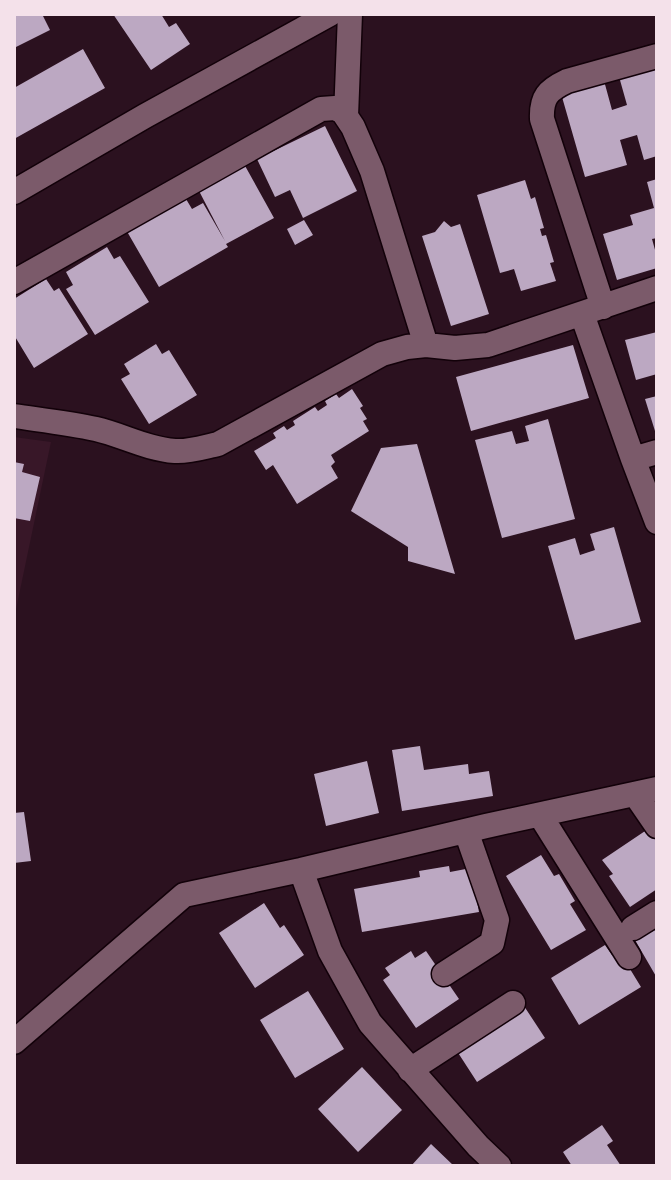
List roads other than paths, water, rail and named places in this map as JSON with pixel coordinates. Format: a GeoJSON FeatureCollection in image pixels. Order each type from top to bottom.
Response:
{"type":"FeatureCollection","features":[{"type":"Feature","properties":{"kind":"street"},"geometry":{"type":"LineString","coordinates":[[14,192],[330,14]]}},
{"type":"Feature","properties":{"kind":"street"},"geometry":{"type":"LineString","coordinates":[[346,116],[350,14]]}},
{"type":"Feature","properties":{"kind":"street"},"geometry":{"type":"LineString","coordinates":[[657,56],[567,81],[546,95],[541,105],[542,119],[633,459],[657,522]]}},
{"type":"Feature","properties":{"kind":"street"},"geometry":{"type":"LineString","coordinates":[[14,282],[321,109],[335,108],[346,116],[353,127],[372,171],[426,345]]}},
{"type":"Feature","properties":{"kind":"street"},"geometry":{"type":"LineString","coordinates":[[14,416],[80,425],[151,447],[194,450],[218,444],[382,354],[426,345],[455,348],[488,345],[657,288]]}},
{"type":"Feature","properties":{"kind":"street"},"geometry":{"type":"LineString","coordinates":[[633,459],[657,452]]}},
{"type":"Feature","properties":{"kind":"street"},"geometry":{"type":"LineString","coordinates":[[14,1042],[184,895],[646,792],[657,826]]}},
{"type":"Feature","properties":{"kind":"street"},"geometry":{"type":"LineString","coordinates":[[540,815],[629,957]]}},
{"type":"Feature","properties":{"kind":"street"},"geometry":{"type":"LineString","coordinates":[[444,974],[492,943],[497,920],[466,831]]}},
{"type":"Feature","properties":{"kind":"street"},"geometry":{"type":"LineString","coordinates":[[301,870],[330,951],[370,1023],[499,1166]]}},
{"type":"Feature","properties":{"kind":"street"},"geometry":{"type":"LineString","coordinates":[[633,928],[657,913]]}},
{"type":"Feature","properties":{"kind":"street"},"geometry":{"type":"LineString","coordinates":[[410,1070],[513,1003]]}}]}
